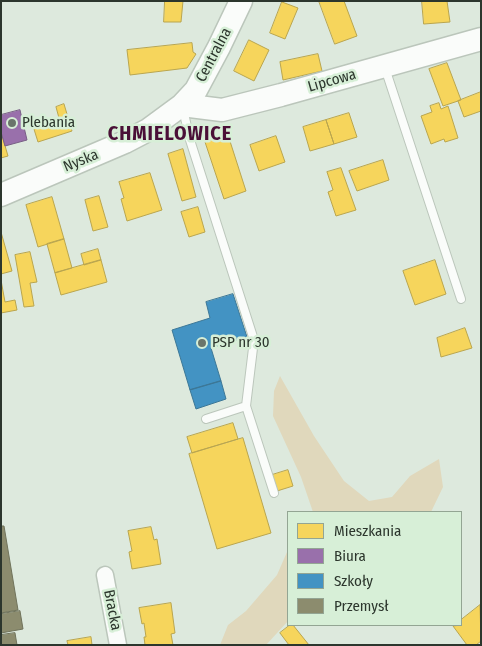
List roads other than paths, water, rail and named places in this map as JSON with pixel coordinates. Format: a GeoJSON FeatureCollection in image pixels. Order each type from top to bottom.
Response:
{"type":"FeatureCollection","features":[{"type":"Feature","properties":{"kind":"street","name":"Centralna"},"geometry":{"type":"LineString","coordinates":[[182,104],[196,90],[242,1]]}},
{"type":"Feature","properties":{"kind":"street","name":"Lipcowa"},"geometry":{"type":"LineString","coordinates":[[182,104],[222,110],[481,39]]}},
{"type":"Feature","properties":{"kind":"street","name":"Nyska"},"geometry":{"type":"LineString","coordinates":[[1,194],[126,142],[148,130],[182,104]]}},
{"type":"Feature","properties":{"kind":"street","name":"Bracka"},"geometry":{"type":"LineString","coordinates":[[105,575],[118,645]]}},
{"type":"Feature","properties":{"kind":"lane"},"geometry":{"type":"LineString","coordinates":[[384,66],[461,299]]}},
{"type":"Feature","properties":{"kind":"lane"},"geometry":{"type":"LineString","coordinates":[[182,104],[190,140],[254,340],[246,406],[274,493]]}},
{"type":"Feature","properties":{"kind":"lane"},"geometry":{"type":"LineString","coordinates":[[206,419],[246,406]]}},
{"type":"Feature","properties":{"kind":"place","name":"Plebania"},"geometry":{"type":"Point","coordinates":[12,123]}},
{"type":"Feature","properties":{"kind":"place","name":"PSP nr 30"},"geometry":{"type":"Point","coordinates":[202,343]}},
{"type":"Feature","properties":{"kind":"district","name":"CHMIELOWICE"},"geometry":{"type":"Point","coordinates":[170,134]}}]}
